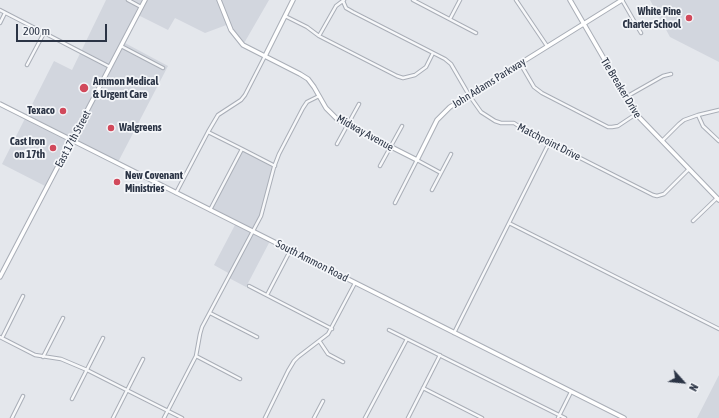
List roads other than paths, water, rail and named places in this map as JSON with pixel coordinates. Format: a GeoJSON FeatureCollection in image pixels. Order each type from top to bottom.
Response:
{"type":"FeatureCollection","features":[{"type":"Feature","properties":{"kind":"main road","name":"East 17th Street"},"geometry":{"type":"LineString","coordinates":[[0,278],[34,210],[72,141],[145,0]]}},
{"type":"Feature","properties":{"kind":"main road","name":"Midway Avenue"},"geometry":{"type":"LineString","coordinates":[[219,0],[232,30],[237,38],[246,47],[308,79],[314,86],[326,108],[338,120],[417,160]]}},
{"type":"Feature","properties":{"kind":"main road"},"geometry":{"type":"LineString","coordinates":[[265,56],[293,0]]}},
{"type":"Feature","properties":{"kind":"main road","name":"Tie Breaker Drive"},"geometry":{"type":"LineString","coordinates":[[570,0],[636,114],[688,170],[718,199]]}},
{"type":"Feature","properties":{"kind":"main road","name":"John Adams Parkway"},"geometry":{"type":"LineString","coordinates":[[417,160],[437,120],[450,107],[622,0]]}},
{"type":"Feature","properties":{"kind":"main road","name":"South Ammon Road"},"geometry":{"type":"LineString","coordinates":[[0,104],[624,418]]}},
{"type":"Feature","properties":{"kind":"street"},"geometry":{"type":"LineString","coordinates":[[128,0],[141,7]]}},
{"type":"Feature","properties":{"kind":"street"},"geometry":{"type":"LineString","coordinates":[[413,0],[476,33]]}},
{"type":"Feature","properties":{"kind":"street"},"geometry":{"type":"LineString","coordinates":[[450,19],[460,0]]}},
{"type":"Feature","properties":{"kind":"street"},"geometry":{"type":"LineString","coordinates":[[516,0],[547,46]]}},
{"type":"Feature","properties":{"kind":"street"},"geometry":{"type":"LineString","coordinates":[[622,0],[641,33]]}},
{"type":"Feature","properties":{"kind":"street"},"geometry":{"type":"LineString","coordinates":[[319,36],[336,6],[344,1]]}},
{"type":"Feature","properties":{"kind":"street","name":"Matchpoint Drive"},"geometry":{"type":"LineString","coordinates":[[344,1],[346,8],[445,59],[451,64],[481,112],[490,119],[501,123],[514,123],[549,143],[653,195],[657,196],[664,194],[688,170]]}},
{"type":"Feature","properties":{"kind":"street"},"geometry":{"type":"LineString","coordinates":[[0,10],[110,66]]}},
{"type":"Feature","properties":{"kind":"street"},"geometry":{"type":"LineString","coordinates":[[0,23],[5,13]]}},
{"type":"Feature","properties":{"kind":"street"},"geometry":{"type":"LineString","coordinates":[[285,16],[307,27],[319,36],[403,78],[415,75],[426,67],[433,53]]}},
{"type":"Feature","properties":{"kind":"street"},"geometry":{"type":"LineString","coordinates":[[27,65],[44,33]]}},
{"type":"Feature","properties":{"kind":"street"},"geometry":{"type":"LineString","coordinates":[[121,46],[163,68]]}},
{"type":"Feature","properties":{"kind":"street"},"geometry":{"type":"LineString","coordinates":[[176,193],[218,115],[241,100],[265,56]]}},
{"type":"Feature","properties":{"kind":"street"},"geometry":{"type":"LineString","coordinates":[[520,63],[534,87],[542,93],[608,127],[618,126],[636,114]]}},
{"type":"Feature","properties":{"kind":"street"},"geometry":{"type":"LineString","coordinates":[[626,97],[663,76],[671,74]]}},
{"type":"Feature","properties":{"kind":"street"},"geometry":{"type":"LineString","coordinates":[[164,418],[196,356],[200,334],[210,313],[253,232],[264,205],[279,154],[303,108],[311,99],[320,96]]}},
{"type":"Feature","properties":{"kind":"street"},"geometry":{"type":"LineString","coordinates":[[338,144],[359,104]]}},
{"type":"Feature","properties":{"kind":"street"},"geometry":{"type":"LineString","coordinates":[[662,142],[679,124],[698,115],[719,110]]}},
{"type":"Feature","properties":{"kind":"street"},"geometry":{"type":"LineString","coordinates":[[698,115],[704,126],[719,141]]}},
{"type":"Feature","properties":{"kind":"street"},"geometry":{"type":"LineString","coordinates":[[380,166],[402,126]]}},
{"type":"Feature","properties":{"kind":"street"},"geometry":{"type":"LineString","coordinates":[[208,132],[275,166]]}},
{"type":"Feature","properties":{"kind":"street"},"geometry":{"type":"LineString","coordinates":[[454,333],[549,143]]}},
{"type":"Feature","properties":{"kind":"street"},"geometry":{"type":"LineString","coordinates":[[210,210],[242,149]]}},
{"type":"Feature","properties":{"kind":"street"},"geometry":{"type":"LineString","coordinates":[[432,190],[451,154]]}},
{"type":"Feature","properties":{"kind":"street","name":"Midway Avenue"},"geometry":{"type":"LineString","coordinates":[[417,160],[441,173]]}},
{"type":"Feature","properties":{"kind":"street","name":"John Adams Parkway"},"geometry":{"type":"LineString","coordinates":[[395,203],[417,160]]}},
{"type":"Feature","properties":{"kind":"street"},"geometry":{"type":"LineString","coordinates":[[693,221],[718,199]]}},
{"type":"Feature","properties":{"kind":"street"},"geometry":{"type":"LineString","coordinates":[[509,223],[719,329]]}},
{"type":"Feature","properties":{"kind":"street"},"geometry":{"type":"LineString","coordinates":[[267,295],[290,251]]}},
{"type":"Feature","properties":{"kind":"street"},"geometry":{"type":"LineString","coordinates":[[269,418],[265,417],[294,361],[320,342],[332,329],[355,283]]}},
{"type":"Feature","properties":{"kind":"street"},"geometry":{"type":"LineString","coordinates":[[249,286],[332,329]]}},
{"type":"Feature","properties":{"kind":"street"},"geometry":{"type":"LineString","coordinates":[[23,296],[1,337],[36,356],[61,359],[87,370],[182,418]]}},
{"type":"Feature","properties":{"kind":"street"},"geometry":{"type":"LineString","coordinates":[[210,313],[257,337]]}},
{"type":"Feature","properties":{"kind":"street"},"geometry":{"type":"LineString","coordinates":[[43,357],[63,318]]}},
{"type":"Feature","properties":{"kind":"street"},"geometry":{"type":"LineString","coordinates":[[389,330],[559,417],[565,418]]}},
{"type":"Feature","properties":{"kind":"street"},"geometry":{"type":"LineString","coordinates":[[72,399],[103,338]]}},
{"type":"Feature","properties":{"kind":"street"},"geometry":{"type":"LineString","coordinates":[[365,418],[407,339]]}},
{"type":"Feature","properties":{"kind":"street"},"geometry":{"type":"LineString","coordinates":[[320,342],[328,354],[343,362]]}},
{"type":"Feature","properties":{"kind":"street"},"geometry":{"type":"LineString","coordinates":[[408,418],[440,355]]}},
{"type":"Feature","properties":{"kind":"street"},"geometry":{"type":"LineString","coordinates":[[196,356],[240,378]]}},
{"type":"Feature","properties":{"kind":"street"},"geometry":{"type":"LineString","coordinates":[[113,418],[143,359]]}},
{"type":"Feature","properties":{"kind":"street"},"geometry":{"type":"LineString","coordinates":[[423,388],[482,418]]}},
{"type":"Feature","properties":{"kind":"street"},"geometry":{"type":"LineString","coordinates":[[559,417],[571,392]]}},
{"type":"Feature","properties":{"kind":"street"},"geometry":{"type":"LineString","coordinates":[[12,418],[23,396]]}},
{"type":"Feature","properties":{"kind":"street"},"geometry":{"type":"LineString","coordinates":[[314,418],[323,401]]}},
{"type":"Feature","properties":{"kind":"place","name":"White Pine Charter School"},"geometry":{"type":"Point","coordinates":[689,18]}},
{"type":"Feature","properties":{"kind":"place","name":"Ammon Medical & Urgent Care"},"geometry":{"type":"Point","coordinates":[84,88]}},
{"type":"Feature","properties":{"kind":"place","name":"Texaco"},"geometry":{"type":"Point","coordinates":[63,111]}},
{"type":"Feature","properties":{"kind":"place","name":"Walgreens"},"geometry":{"type":"Point","coordinates":[111,128]}},
{"type":"Feature","properties":{"kind":"place","name":"Cast Iron on 17th"},"geometry":{"type":"Point","coordinates":[53,148]}},
{"type":"Feature","properties":{"kind":"place","name":"New Covenant Ministries"},"geometry":{"type":"Point","coordinates":[117,182]}}]}
